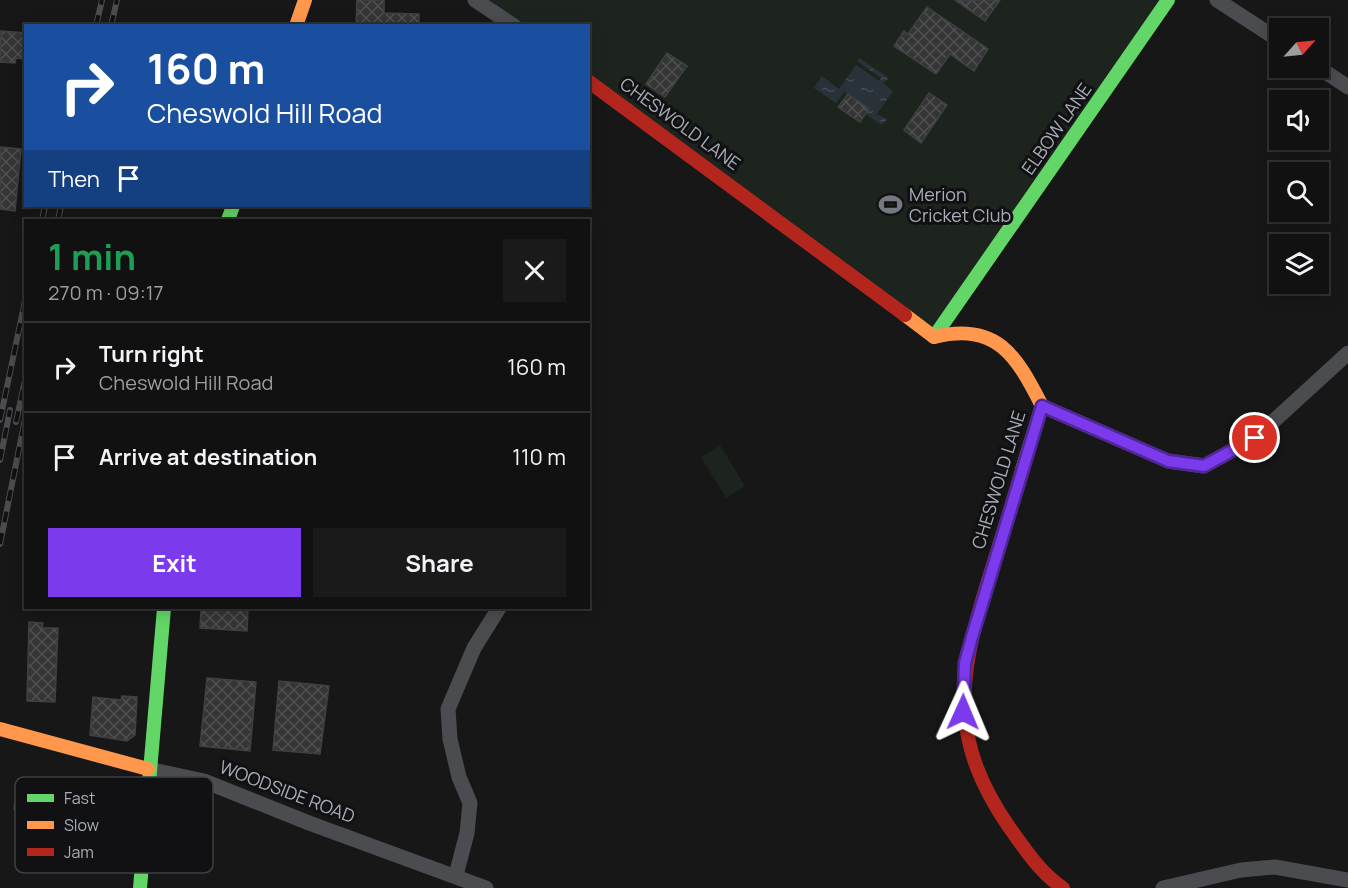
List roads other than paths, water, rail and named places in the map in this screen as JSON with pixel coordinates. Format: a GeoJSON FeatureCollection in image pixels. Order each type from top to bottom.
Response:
{"type":"FeatureCollection","features":[{"type":"Feature","properties":{"kind":"street"},"geometry":{"type":"LineString","coordinates":[[297,24],[304,0]]}},
{"type":"Feature","properties":{"kind":"street"},"geometry":{"type":"LineString","coordinates":[[475,0],[510,24]]}},
{"type":"Feature","properties":{"kind":"street","name":"ELBOW LANE"},"geometry":{"type":"LineString","coordinates":[[934,337],[1168,0]]}},
{"type":"Feature","properties":{"kind":"street"},"geometry":{"type":"LineString","coordinates":[[1217,0],[1269,34]]}},
{"type":"Feature","properties":{"kind":"street"},"geometry":{"type":"LineString","coordinates":[[1329,74],[1348,87]]}},
{"type":"Feature","properties":{"kind":"street","name":"CHESWOLD LANE"},"geometry":{"type":"LineString","coordinates":[[590,82],[934,337],[963,332],[985,336],[1019,365],[1042,406],[965,663],[963,712],[969,745],[991,803],[1045,874],[1063,888]]}},
{"type":"Feature","properties":{"kind":"street"},"geometry":{"type":"LineString","coordinates":[[1042,406],[1168,461],[1204,466],[1255,438],[1348,353]]}},
{"type":"Feature","properties":{"kind":"street"},"geometry":{"type":"LineString","coordinates":[[147,777],[164,609]]}},
{"type":"Feature","properties":{"kind":"street"},"geometry":{"type":"LineString","coordinates":[[456,875],[470,803],[459,777],[450,739],[448,709],[474,648],[498,609]]}},
{"type":"Feature","properties":{"kind":"street","name":"WOODSIDE ROAD"},"geometry":{"type":"LineString","coordinates":[[0,729],[185,777]]}},
{"type":"Feature","properties":{"kind":"street","name":"WOODSIDE ROAD"},"geometry":{"type":"LineString","coordinates":[[213,785],[309,823],[456,875],[486,888]]}},
{"type":"Feature","properties":{"kind":"street"},"geometry":{"type":"LineString","coordinates":[[1164,888],[1240,870],[1275,867],[1348,880]]}},
{"type":"Feature","properties":{"kind":"street"},"geometry":{"type":"LineString","coordinates":[[140,888],[141,873]]}},
{"type":"Feature","properties":{"kind":"water"},"geometry":{"type":"Polygon","coordinates":[[[859,58],[889,78],[883,83],[893,91],[877,114],[887,119],[882,125],[866,114],[869,109],[844,92],[836,103],[814,88],[822,76],[839,89],[856,65],[879,81],[881,78],[857,61],[859,58]]]}},
{"type":"Feature","properties":{"kind":"railway"},"geometry":{"type":"LineString","coordinates":[[96,24],[102,0]]}},
{"type":"Feature","properties":{"kind":"railway"},"geometry":{"type":"LineString","coordinates":[[111,24],[117,0]]}},
{"type":"Feature","properties":{"kind":"railway"},"geometry":{"type":"LineString","coordinates":[[42,219],[45,207]]}},
{"type":"Feature","properties":{"kind":"railway"},"geometry":{"type":"LineString","coordinates":[[58,219],[61,207]]}},
{"type":"Feature","properties":{"kind":"railway"},"geometry":{"type":"LineString","coordinates":[[0,420],[24,306]]}},
{"type":"Feature","properties":{"kind":"railway"},"geometry":{"type":"LineString","coordinates":[[16,422],[24,385]]}},
{"type":"Feature","properties":{"kind":"railway"},"geometry":{"type":"LineString","coordinates":[[0,460],[10,410]]}},
{"type":"Feature","properties":{"kind":"railway"},"geometry":{"type":"LineString","coordinates":[[0,544],[24,424]]}},
{"type":"Feature","properties":{"kind":"place","name":"Merion Cricket Club"},"geometry":{"type":"Point","coordinates":[891,205]}}]}
